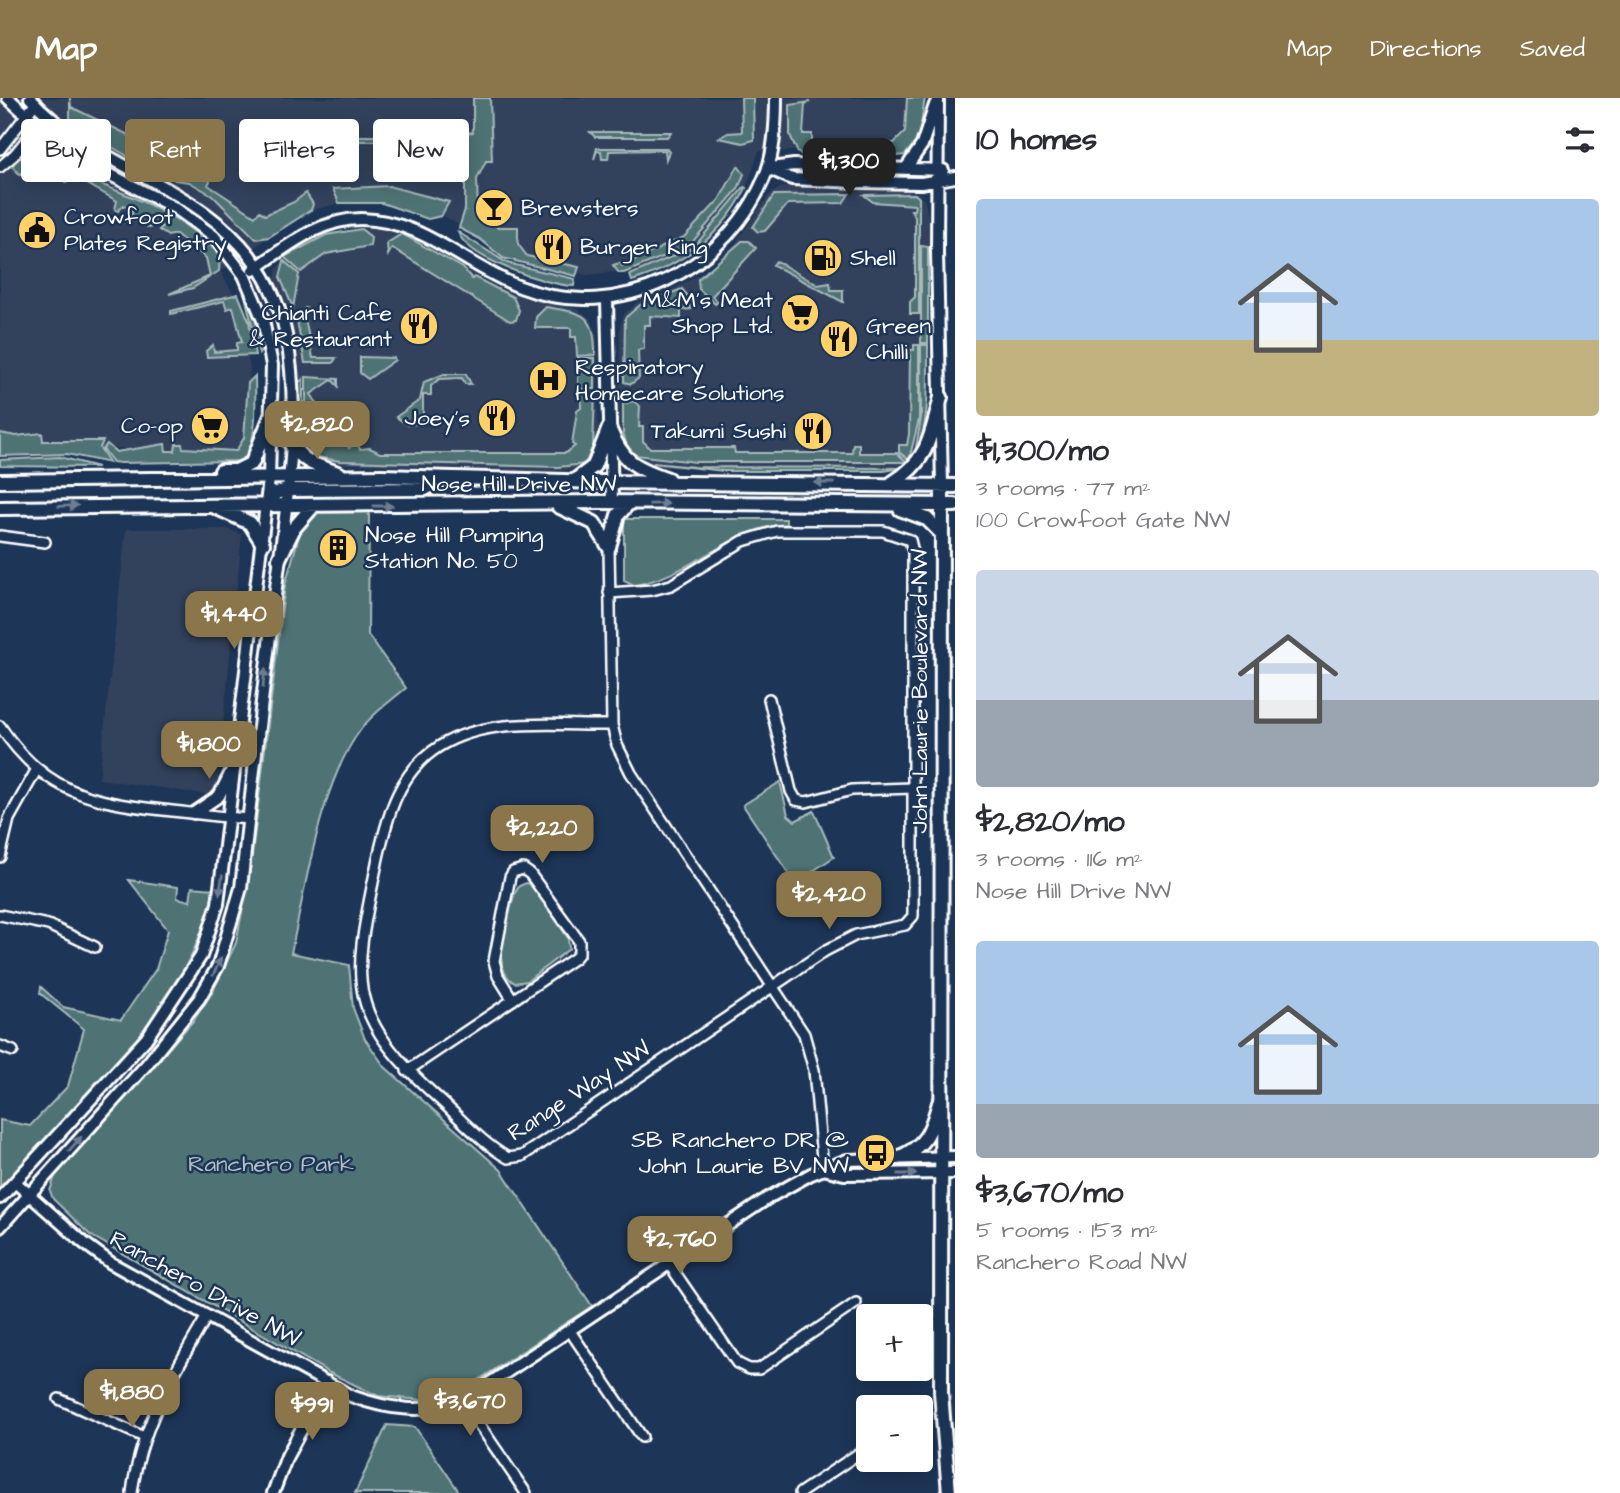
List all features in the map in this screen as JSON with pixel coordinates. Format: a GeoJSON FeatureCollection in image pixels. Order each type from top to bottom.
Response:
{"type":"FeatureCollection","features":[{"type":"Feature","properties":{"kind":"main road"},"geometry":{"type":"LineString","coordinates":[[892,483],[916,467],[928,442],[941,397]]}},
{"type":"Feature","properties":{"kind":"main road"},"geometry":{"type":"LineString","coordinates":[[191,480],[220,471],[236,471],[252,464],[271,416]]}},
{"type":"Feature","properties":{"kind":"main road"},"geometry":{"type":"LineString","coordinates":[[574,481],[594,466],[609,428]]}},
{"type":"Feature","properties":{"kind":"main road"},"geometry":{"type":"LineString","coordinates":[[609,428],[617,446],[632,464],[678,482]]}},
{"type":"Feature","properties":{"kind":"main road"},"geometry":{"type":"LineString","coordinates":[[290,443],[302,460],[312,466],[347,476]]}},
{"type":"Feature","properties":{"kind":"main road","name":"Nose Hill Drive NW"},"geometry":{"type":"LineString","coordinates":[[0,481],[269,479],[287,484],[347,476],[949,486]]}},
{"type":"Feature","properties":{"kind":"main road"},"geometry":{"type":"LineString","coordinates":[[267,504],[287,484],[425,489],[446,478]]}},
{"type":"Feature","properties":{"kind":"main road","name":"John Laurie Boulevard NW"},"geometry":{"type":"LineString","coordinates":[[949,486],[949,505],[942,534],[943,1089],[949,1173],[941,1392],[949,1493]]}},
{"type":"Feature","properties":{"kind":"main road"},"geometry":{"type":"LineString","coordinates":[[551,503],[594,523],[609,547]]}},
{"type":"Feature","properties":{"kind":"main road"},"geometry":{"type":"LineString","coordinates":[[208,504],[250,523],[262,544]]}},
{"type":"Feature","properties":{"kind":"main road","name":"Nose Hill Drive NW"},"geometry":{"type":"LineString","coordinates":[[0,508],[208,504],[949,505]]}},
{"type":"Feature","properties":{"kind":"main road"},"geometry":{"type":"LineString","coordinates":[[609,547],[618,515],[628,504]]}},
{"type":"Feature","properties":{"kind":"main road"},"geometry":{"type":"LineString","coordinates":[[883,504],[927,519],[942,534]]}},
{"type":"Feature","properties":{"kind":"main road"},"geometry":{"type":"LineString","coordinates":[[279,559],[294,528],[314,505]]}},
{"type":"Feature","properties":{"kind":"main road"},"geometry":{"type":"LineString","coordinates":[[897,1158],[912,1153],[927,1140],[943,1089]]}},
{"type":"Feature","properties":{"kind":"street"},"geometry":{"type":"LineString","coordinates":[[8,98],[29,119]]}},
{"type":"Feature","properties":{"kind":"street"},"geometry":{"type":"LineString","coordinates":[[244,275],[299,238],[330,223],[363,219],[399,224],[426,235],[518,287],[554,296],[607,300],[661,285],[717,247],[749,207],[768,168],[774,138],[776,98]]}},
{"type":"Feature","properties":{"kind":"street"},"geometry":{"type":"LineString","coordinates":[[906,168],[922,145],[938,98]]}},
{"type":"Feature","properties":{"kind":"street","name":"John Laurie Boulevard NW"},"geometry":{"type":"LineString","coordinates":[[938,98],[941,397],[949,486]]}},
{"type":"Feature","properties":{"kind":"street"},"geometry":{"type":"LineString","coordinates":[[0,149],[25,116],[32,101],[76,138],[203,209],[225,227],[257,266],[286,333],[291,371],[290,443],[279,559],[241,888],[229,938],[218,966],[199,999],[147,1064],[0,1227]]}},
{"type":"Feature","properties":{"kind":"street"},"geometry":{"type":"LineString","coordinates":[[44,119],[47,115]]}},
{"type":"Feature","properties":{"kind":"street"},"geometry":{"type":"LineString","coordinates":[[0,167],[21,145]]}},
{"type":"Feature","properties":{"kind":"street"},"geometry":{"type":"LineString","coordinates":[[768,168],[794,165],[939,168],[955,176]]}},
{"type":"Feature","properties":{"kind":"street"},"geometry":{"type":"LineString","coordinates":[[768,168],[792,179],[938,181],[955,176]]}},
{"type":"Feature","properties":{"kind":"street"},"geometry":{"type":"LineString","coordinates":[[0,1199],[129,1060],[182,988],[201,956],[218,904],[267,504],[271,416],[269,345],[263,320],[244,275],[214,236],[194,220],[111,175]]}},
{"type":"Feature","properties":{"kind":"street"},"geometry":{"type":"LineString","coordinates":[[607,300],[612,503]]}},
{"type":"Feature","properties":{"kind":"street"},"geometry":{"type":"LineString","coordinates":[[609,593],[652,590],[671,585],[727,549],[769,533],[883,531],[906,536],[913,552],[913,788],[852,790],[806,802],[796,800],[791,791],[769,699]]}},
{"type":"Feature","properties":{"kind":"street"},"geometry":{"type":"LineString","coordinates":[[0,536],[45,542]]}},
{"type":"Feature","properties":{"kind":"street"},"geometry":{"type":"LineString","coordinates":[[609,547],[612,725],[627,766],[804,1034],[811,1056],[823,1169],[844,1174],[949,1173]]}},
{"type":"Feature","properties":{"kind":"street","name":"Range Way NW"},"geometry":{"type":"LineString","coordinates":[[612,725],[500,727],[465,734],[429,753],[403,782],[386,821],[359,952],[366,1009],[383,1042],[407,1071],[503,1155],[516,1158],[840,942],[869,931],[898,928],[910,921],[913,909],[913,788]]}},
{"type":"Feature","properties":{"kind":"street"},"geometry":{"type":"LineString","coordinates":[[0,726],[37,769],[66,790],[89,799],[115,805],[248,819]]}},
{"type":"Feature","properties":{"kind":"street"},"geometry":{"type":"LineString","coordinates":[[194,813],[219,796],[236,761]]}},
{"type":"Feature","properties":{"kind":"street"},"geometry":{"type":"LineString","coordinates":[[0,857],[9,819],[37,769]]}},
{"type":"Feature","properties":{"kind":"street"},"geometry":{"type":"LineString","coordinates":[[407,1071],[513,1000],[575,958],[581,946],[530,874],[523,869],[513,872],[510,877],[495,950],[496,970],[513,1000]]}},
{"type":"Feature","properties":{"kind":"street"},"geometry":{"type":"LineString","coordinates":[[0,915],[48,925],[95,947]]}},
{"type":"Feature","properties":{"kind":"street"},"geometry":{"type":"LineString","coordinates":[[0,1046],[13,1051]]}},
{"type":"Feature","properties":{"kind":"street","name":"Ranchero Drive NW"},"geometry":{"type":"LineString","coordinates":[[15,1182],[99,1255],[351,1396],[388,1408],[433,1408],[463,1401],[768,1198],[823,1169],[847,1160],[949,1158]]}},
{"type":"Feature","properties":{"kind":"street"},"geometry":{"type":"LineString","coordinates":[[669,1264],[737,1363],[749,1369],[759,1368],[856,1303]]}},
{"type":"Feature","properties":{"kind":"street"},"geometry":{"type":"LineString","coordinates":[[132,1493],[144,1437],[172,1377],[207,1316]]}},
{"type":"Feature","properties":{"kind":"street"},"geometry":{"type":"LineString","coordinates":[[570,1331],[642,1437]]}},
{"type":"Feature","properties":{"kind":"street"},"geometry":{"type":"LineString","coordinates":[[273,1493],[287,1456],[327,1382]]}},
{"type":"Feature","properties":{"kind":"street"},"geometry":{"type":"LineString","coordinates":[[59,1398],[144,1437]]}},
{"type":"Feature","properties":{"kind":"street"},"geometry":{"type":"LineString","coordinates":[[463,1401],[526,1493]]}},
{"type":"Feature","properties":{"kind":"street"},"geometry":{"type":"LineString","coordinates":[[800,1493],[811,1490],[856,1456]]}},
{"type":"Feature","properties":{"kind":"shaded area"},"geometry":{"type":"Polygon","coordinates":[[[0,98],[919,98],[911,147],[906,151],[759,151],[744,194],[724,222],[698,248],[664,267],[586,275],[502,251],[439,213],[376,200],[353,199],[304,213],[220,271],[238,302],[250,369],[245,441],[230,455],[0,441],[0,98]]]}},
{"type":"Feature","properties":{"kind":"shaded area"},"geometry":{"type":"Polygon","coordinates":[[[780,188],[904,188],[919,194],[925,202],[929,221],[929,338],[925,410],[918,449],[909,465],[876,472],[705,469],[667,467],[633,458],[622,442],[619,421],[620,326],[624,314],[638,302],[668,292],[704,272],[735,244],[769,195],[780,188]]]}},
{"type":"Feature","properties":{"kind":"shaded area"},"geometry":{"type":"Polygon","coordinates":[[[378,228],[416,241],[500,289],[527,299],[577,309],[590,318],[597,335],[598,429],[593,459],[583,468],[555,472],[322,463],[305,456],[297,439],[297,358],[290,321],[275,285],[276,270],[289,253],[312,240],[343,230],[378,228]]]}},
{"type":"Feature","properties":{"kind":"shaded area"},"geometry":{"type":"Polygon","coordinates":[[[126,529],[228,529],[242,535],[216,796],[99,779],[126,529]]]}},
{"type":"Feature","properties":{"kind":"green space"},"geometry":{"type":"Polygon","coordinates":[[[70,98],[71,107],[96,119],[71,119],[70,98]]]}},
{"type":"Feature","properties":{"kind":"green space"},"geometry":{"type":"Polygon","coordinates":[[[473,98],[490,98],[492,161],[486,161],[477,179],[478,217],[493,218],[497,227],[518,227],[518,244],[527,256],[579,267],[576,276],[503,258],[480,239],[459,228],[465,209],[465,182],[469,182],[469,132],[473,132],[473,98]]]}},
{"type":"Feature","properties":{"kind":"green space"},"geometry":{"type":"Polygon","coordinates":[[[741,98],[753,98],[754,140],[743,143],[719,138],[728,133],[742,132],[741,98]]]}},
{"type":"Feature","properties":{"kind":"green space"},"geometry":{"type":"Polygon","coordinates":[[[907,98],[925,98],[919,138],[905,155],[868,159],[864,154],[856,154],[855,159],[812,159],[798,153],[790,135],[790,105],[810,102],[805,104],[803,134],[812,134],[812,143],[894,143],[905,132],[907,98]]]}},
{"type":"Feature","properties":{"kind":"green space"},"geometry":{"type":"Polygon","coordinates":[[[111,126],[125,133],[125,155],[111,146],[111,126]]]}},
{"type":"Feature","properties":{"kind":"green space"},"geometry":{"type":"Polygon","coordinates":[[[590,132],[671,132],[667,137],[595,137],[590,132]]]}},
{"type":"Feature","properties":{"kind":"green space"},"geometry":{"type":"Polygon","coordinates":[[[359,136],[373,136],[373,141],[359,141],[359,136]]]}},
{"type":"Feature","properties":{"kind":"green space"},"geometry":{"type":"Polygon","coordinates":[[[597,148],[666,148],[669,152],[666,159],[665,150],[609,151],[608,159],[602,159],[601,151],[597,151],[594,159],[597,148]]]}},
{"type":"Feature","properties":{"kind":"green space"},"geometry":{"type":"Polygon","coordinates":[[[21,156],[20,175],[13,167],[14,162],[21,156]]]}},
{"type":"Feature","properties":{"kind":"green space"},"geometry":{"type":"Polygon","coordinates":[[[738,166],[744,174],[738,189],[689,246],[619,273],[613,265],[620,263],[622,266],[684,237],[719,200],[738,166]]]}},
{"type":"Feature","properties":{"kind":"green space"},"geometry":{"type":"Polygon","coordinates":[[[84,182],[98,182],[180,222],[220,255],[219,271],[193,288],[169,294],[210,276],[206,258],[176,234],[168,236],[159,230],[162,227],[159,223],[150,228],[130,218],[133,211],[124,205],[118,211],[115,209],[117,201],[84,182]]]}},
{"type":"Feature","properties":{"kind":"green space"},"geometry":{"type":"Polygon","coordinates":[[[189,182],[210,182],[208,185],[255,216],[260,211],[265,215],[294,202],[306,193],[313,204],[311,210],[269,237],[256,239],[212,195],[189,182]]]}},
{"type":"Feature","properties":{"kind":"green space"},"geometry":{"type":"Polygon","coordinates":[[[389,186],[449,202],[441,216],[428,219],[382,203],[339,203],[333,189],[389,186]]]}},
{"type":"Feature","properties":{"kind":"green space"},"geometry":{"type":"Polygon","coordinates":[[[744,187],[746,188],[737,205],[713,234],[699,246],[667,267],[632,281],[630,275],[694,247],[744,187]]]}},
{"type":"Feature","properties":{"kind":"green space"},"geometry":{"type":"Polygon","coordinates":[[[849,194],[843,203],[788,204],[765,231],[758,232],[753,227],[774,195],[849,194]]]}},
{"type":"Feature","properties":{"kind":"green space"},"geometry":{"type":"Polygon","coordinates":[[[915,194],[919,198],[919,314],[910,314],[910,302],[915,297],[915,217],[911,210],[914,210],[915,205],[873,202],[864,195],[915,194]]]}},
{"type":"Feature","properties":{"kind":"green space"},"geometry":{"type":"Polygon","coordinates":[[[361,229],[371,237],[370,246],[326,254],[301,272],[284,257],[326,235],[361,229]]]}},
{"type":"Feature","properties":{"kind":"green space"},"geometry":{"type":"Polygon","coordinates":[[[458,232],[507,263],[575,279],[574,286],[546,281],[509,269],[476,252],[464,242],[458,232]]]}},
{"type":"Feature","properties":{"kind":"green space"},"geometry":{"type":"Polygon","coordinates":[[[402,234],[463,268],[472,279],[474,277],[513,297],[519,310],[516,320],[510,321],[392,248],[388,255],[387,243],[402,234]]]}},
{"type":"Feature","properties":{"kind":"green space"},"geometry":{"type":"Polygon","coordinates":[[[742,241],[749,241],[756,248],[712,296],[718,302],[715,304],[699,289],[698,279],[742,241]]]}},
{"type":"Feature","properties":{"kind":"green space"},"geometry":{"type":"Polygon","coordinates":[[[921,246],[928,247],[928,343],[921,343],[921,246]]]}},
{"type":"Feature","properties":{"kind":"green space"},"geometry":{"type":"Polygon","coordinates":[[[284,261],[299,274],[293,308],[280,277],[284,261]]]}},
{"type":"Feature","properties":{"kind":"green space"},"geometry":{"type":"Polygon","coordinates":[[[776,261],[818,285],[830,283],[831,290],[843,290],[843,302],[773,265],[776,261]]]}},
{"type":"Feature","properties":{"kind":"green space"},"geometry":{"type":"Polygon","coordinates":[[[682,289],[691,309],[681,310],[681,318],[650,316],[650,325],[644,325],[644,349],[638,350],[639,378],[631,384],[624,382],[625,318],[640,305],[682,289]]]}},
{"type":"Feature","properties":{"kind":"green space"},"geometry":{"type":"Polygon","coordinates":[[[238,294],[249,321],[255,355],[207,357],[206,351],[213,345],[214,352],[237,350],[237,343],[242,342],[233,307],[227,309],[224,301],[171,314],[171,311],[238,294]]]}},
{"type":"Feature","properties":{"kind":"green space"},"geometry":{"type":"Polygon","coordinates":[[[245,296],[258,320],[263,348],[259,354],[245,296]]]}},
{"type":"Feature","properties":{"kind":"green space"},"geometry":{"type":"Polygon","coordinates":[[[546,307],[570,311],[585,318],[593,331],[595,355],[577,356],[576,337],[571,337],[571,328],[535,328],[536,317],[546,307]]]}},
{"type":"Feature","properties":{"kind":"green space"},"geometry":{"type":"Polygon","coordinates":[[[305,308],[312,311],[304,314],[313,358],[336,358],[333,363],[305,363],[297,321],[305,308]]]}},
{"type":"Feature","properties":{"kind":"green space"},"geometry":{"type":"Polygon","coordinates":[[[914,345],[919,345],[919,419],[909,460],[899,452],[899,445],[907,445],[909,434],[910,350],[914,350],[914,345]]]}},
{"type":"Feature","properties":{"kind":"green space"},"geometry":{"type":"Polygon","coordinates":[[[921,345],[928,345],[927,404],[923,433],[914,459],[921,418],[921,345]]]}},
{"type":"Feature","properties":{"kind":"green space"},"geometry":{"type":"Polygon","coordinates":[[[360,357],[395,360],[368,379],[360,373],[360,357]]]}},
{"type":"Feature","properties":{"kind":"green space"},"geometry":{"type":"Polygon","coordinates":[[[578,358],[595,358],[595,389],[578,389],[578,358]]]}},
{"type":"Feature","properties":{"kind":"green space"},"geometry":{"type":"Polygon","coordinates":[[[444,374],[466,374],[471,384],[465,384],[462,378],[439,379],[431,386],[431,395],[423,395],[423,423],[408,425],[396,417],[420,400],[424,382],[444,374]]]}},
{"type":"Feature","properties":{"kind":"green space"},"geometry":{"type":"Polygon","coordinates":[[[255,376],[253,434],[247,454],[241,461],[120,463],[113,462],[103,449],[107,444],[116,452],[165,444],[166,451],[175,451],[176,444],[182,444],[183,448],[236,451],[244,438],[248,383],[255,376]]]}},
{"type":"Feature","properties":{"kind":"green space"},"geometry":{"type":"Polygon","coordinates":[[[306,377],[338,379],[338,386],[332,380],[311,394],[326,417],[324,419],[327,424],[331,422],[349,448],[356,443],[360,449],[370,448],[380,453],[566,453],[575,446],[572,444],[577,411],[581,408],[581,393],[595,394],[593,446],[585,464],[558,467],[340,461],[316,457],[306,449],[306,377]]]}},
{"type":"Feature","properties":{"kind":"green space"},"geometry":{"type":"Polygon","coordinates":[[[303,379],[301,450],[296,439],[298,383],[303,379]]]}},
{"type":"Feature","properties":{"kind":"green space"},"geometry":{"type":"Polygon","coordinates":[[[633,401],[640,406],[639,427],[643,427],[643,441],[650,448],[734,448],[735,453],[852,453],[853,444],[859,444],[859,453],[897,453],[907,462],[696,462],[635,455],[628,449],[623,433],[623,404],[633,401]]]}},
{"type":"Feature","properties":{"kind":"green space"},"geometry":{"type":"Polygon","coordinates":[[[0,433],[16,436],[42,433],[43,441],[103,441],[100,448],[110,463],[67,454],[0,456],[0,433]]]}},
{"type":"Feature","properties":{"kind":"green space"},"geometry":{"type":"Polygon","coordinates":[[[60,457],[98,467],[0,466],[0,460],[60,457]]]}},
{"type":"Feature","properties":{"kind":"green space"},"geometry":{"type":"Polygon","coordinates":[[[653,463],[695,467],[902,468],[884,471],[724,471],[653,463]]]}},
{"type":"Feature","properties":{"kind":"green space","name":"Ranchero Park"},"geometry":{"type":"Polygon","coordinates":[[[325,510],[369,510],[368,635],[406,688],[362,728],[335,777],[316,836],[291,953],[349,965],[353,1008],[365,1039],[385,1067],[501,1170],[592,1306],[463,1390],[423,1400],[378,1396],[330,1373],[90,1235],[53,1199],[50,1191],[55,1176],[194,1020],[212,993],[236,943],[250,871],[285,585],[303,522],[313,513],[325,510]]]}},
{"type":"Feature","properties":{"kind":"green space"},"geometry":{"type":"Polygon","coordinates":[[[624,519],[786,519],[786,524],[746,534],[674,572],[634,585],[624,580],[624,519]]]}},
{"type":"Feature","properties":{"kind":"green space"},"geometry":{"type":"Polygon","coordinates":[[[780,782],[788,815],[795,821],[814,811],[834,857],[795,883],[743,805],[780,782]]]}},
{"type":"Feature","properties":{"kind":"green space"},"geometry":{"type":"Polygon","coordinates":[[[129,880],[178,887],[177,898],[190,901],[192,887],[214,889],[201,932],[182,974],[127,1051],[0,1190],[0,1120],[30,1126],[68,1086],[84,1029],[40,993],[41,987],[63,1007],[121,1020],[156,969],[168,930],[129,880]]]}},
{"type":"Feature","properties":{"kind":"green space"},"geometry":{"type":"Polygon","coordinates":[[[526,883],[532,885],[568,938],[569,949],[527,981],[515,983],[507,976],[503,967],[502,942],[514,895],[519,886],[526,883]]]}},
{"type":"Feature","properties":{"kind":"green space"},"geometry":{"type":"Polygon","coordinates":[[[387,1425],[415,1427],[460,1493],[355,1493],[387,1425]]]}},
{"type":"Feature","properties":{"kind":"place","name":"Brewsters"},"geometry":{"type":"Point","coordinates":[494,208]}},
{"type":"Feature","properties":{"kind":"place","name":"Crowfoot Plates Registry"},"geometry":{"type":"Point","coordinates":[37,230]}},
{"type":"Feature","properties":{"kind":"place","name":"Burger King"},"geometry":{"type":"Point","coordinates":[553,247]}},
{"type":"Feature","properties":{"kind":"place","name":"Shell"},"geometry":{"type":"Point","coordinates":[823,258]}},
{"type":"Feature","properties":{"kind":"place","name":"M&M's Meat Shop Ltd."},"geometry":{"type":"Point","coordinates":[800,313]}},
{"type":"Feature","properties":{"kind":"place","name":"Chianti Cafe & Restaurant"},"geometry":{"type":"Point","coordinates":[419,326]}},
{"type":"Feature","properties":{"kind":"place","name":"Green Chilli"},"geometry":{"type":"Point","coordinates":[839,339]}},
{"type":"Feature","properties":{"kind":"place","name":"Respiratory Homecare Solutions"},"geometry":{"type":"Point","coordinates":[548,380]}},
{"type":"Feature","properties":{"kind":"place","name":"Joey's"},"geometry":{"type":"Point","coordinates":[497,418]}},
{"type":"Feature","properties":{"kind":"place","name":"Co-op"},"geometry":{"type":"Point","coordinates":[210,426]}},
{"type":"Feature","properties":{"kind":"place","name":"Takumi Sushi"},"geometry":{"type":"Point","coordinates":[813,431]}},
{"type":"Feature","properties":{"kind":"place","name":"Nose Hill Pumping Station No. 50"},"geometry":{"type":"Point","coordinates":[338,548]}},
{"type":"Feature","properties":{"kind":"place","name":"SB Ranchero DR @ John Laurie BV NW"},"geometry":{"type":"Point","coordinates":[876,1153]}}]}
